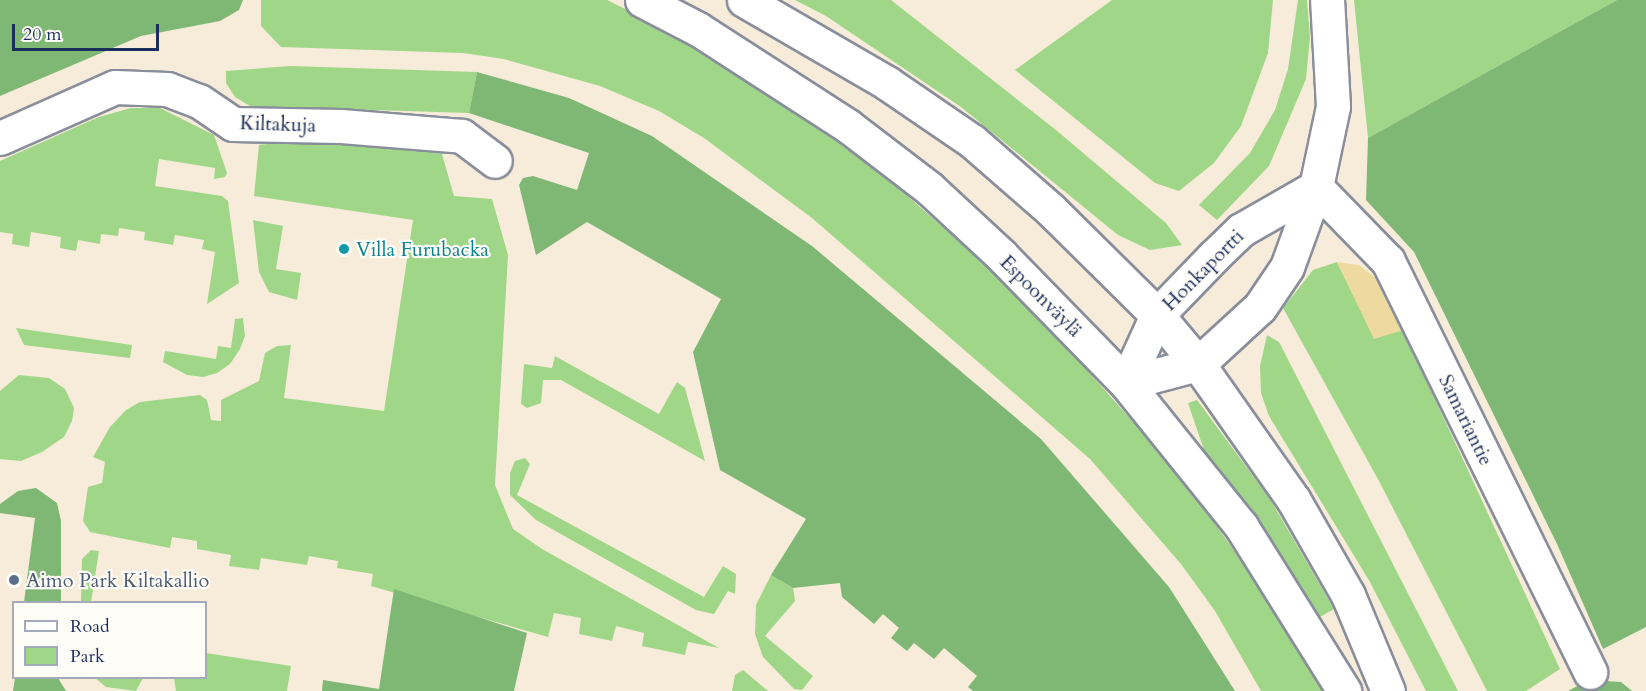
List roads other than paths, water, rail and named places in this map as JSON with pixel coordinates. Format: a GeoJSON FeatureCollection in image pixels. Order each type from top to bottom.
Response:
{"type":"FeatureCollection","features":[{"type":"Feature","properties":{"kind":"main road","name":"Espoonväylä"},"geometry":{"type":"LineString","coordinates":[[642,0],[698,29],[848,126],[930,189],[1126,383],[1241,526],[1344,691]]}},
{"type":"Feature","properties":{"kind":"main road"},"geometry":{"type":"LineString","coordinates":[[744,0],[887,83],[972,141],[1052,210],[1157,315],[1198,364],[1304,519],[1348,595],[1388,691]]}},
{"type":"Feature","properties":{"kind":"main road"},"geometry":{"type":"LineString","coordinates":[[1126,383],[1198,364],[1260,307],[1287,267],[1316,187],[1333,106],[1327,0]]}},
{"type":"Feature","properties":{"kind":"main road","name":"Kiltakuja"},"geometry":{"type":"LineString","coordinates":[[0,138],[115,87],[167,89],[199,101],[233,124],[341,126],[462,136],[495,161]]}},
{"type":"Feature","properties":{"kind":"main road","name":"Honkaportti"},"geometry":{"type":"LineString","coordinates":[[1126,383],[1157,315],[1241,230],[1316,187]]}},
{"type":"Feature","properties":{"kind":"main road","name":"Samariantie"},"geometry":{"type":"LineString","coordinates":[[1316,187],[1388,261],[1590,672]]}},
{"type":"Feature","properties":{"kind":"place","name":"Villa Furubacka"},"geometry":{"type":"Point","coordinates":[344,249]}},
{"type":"Feature","properties":{"kind":"place","name":"Aimo Park Kiltakallio"},"geometry":{"type":"Point","coordinates":[14,580]}}]}
